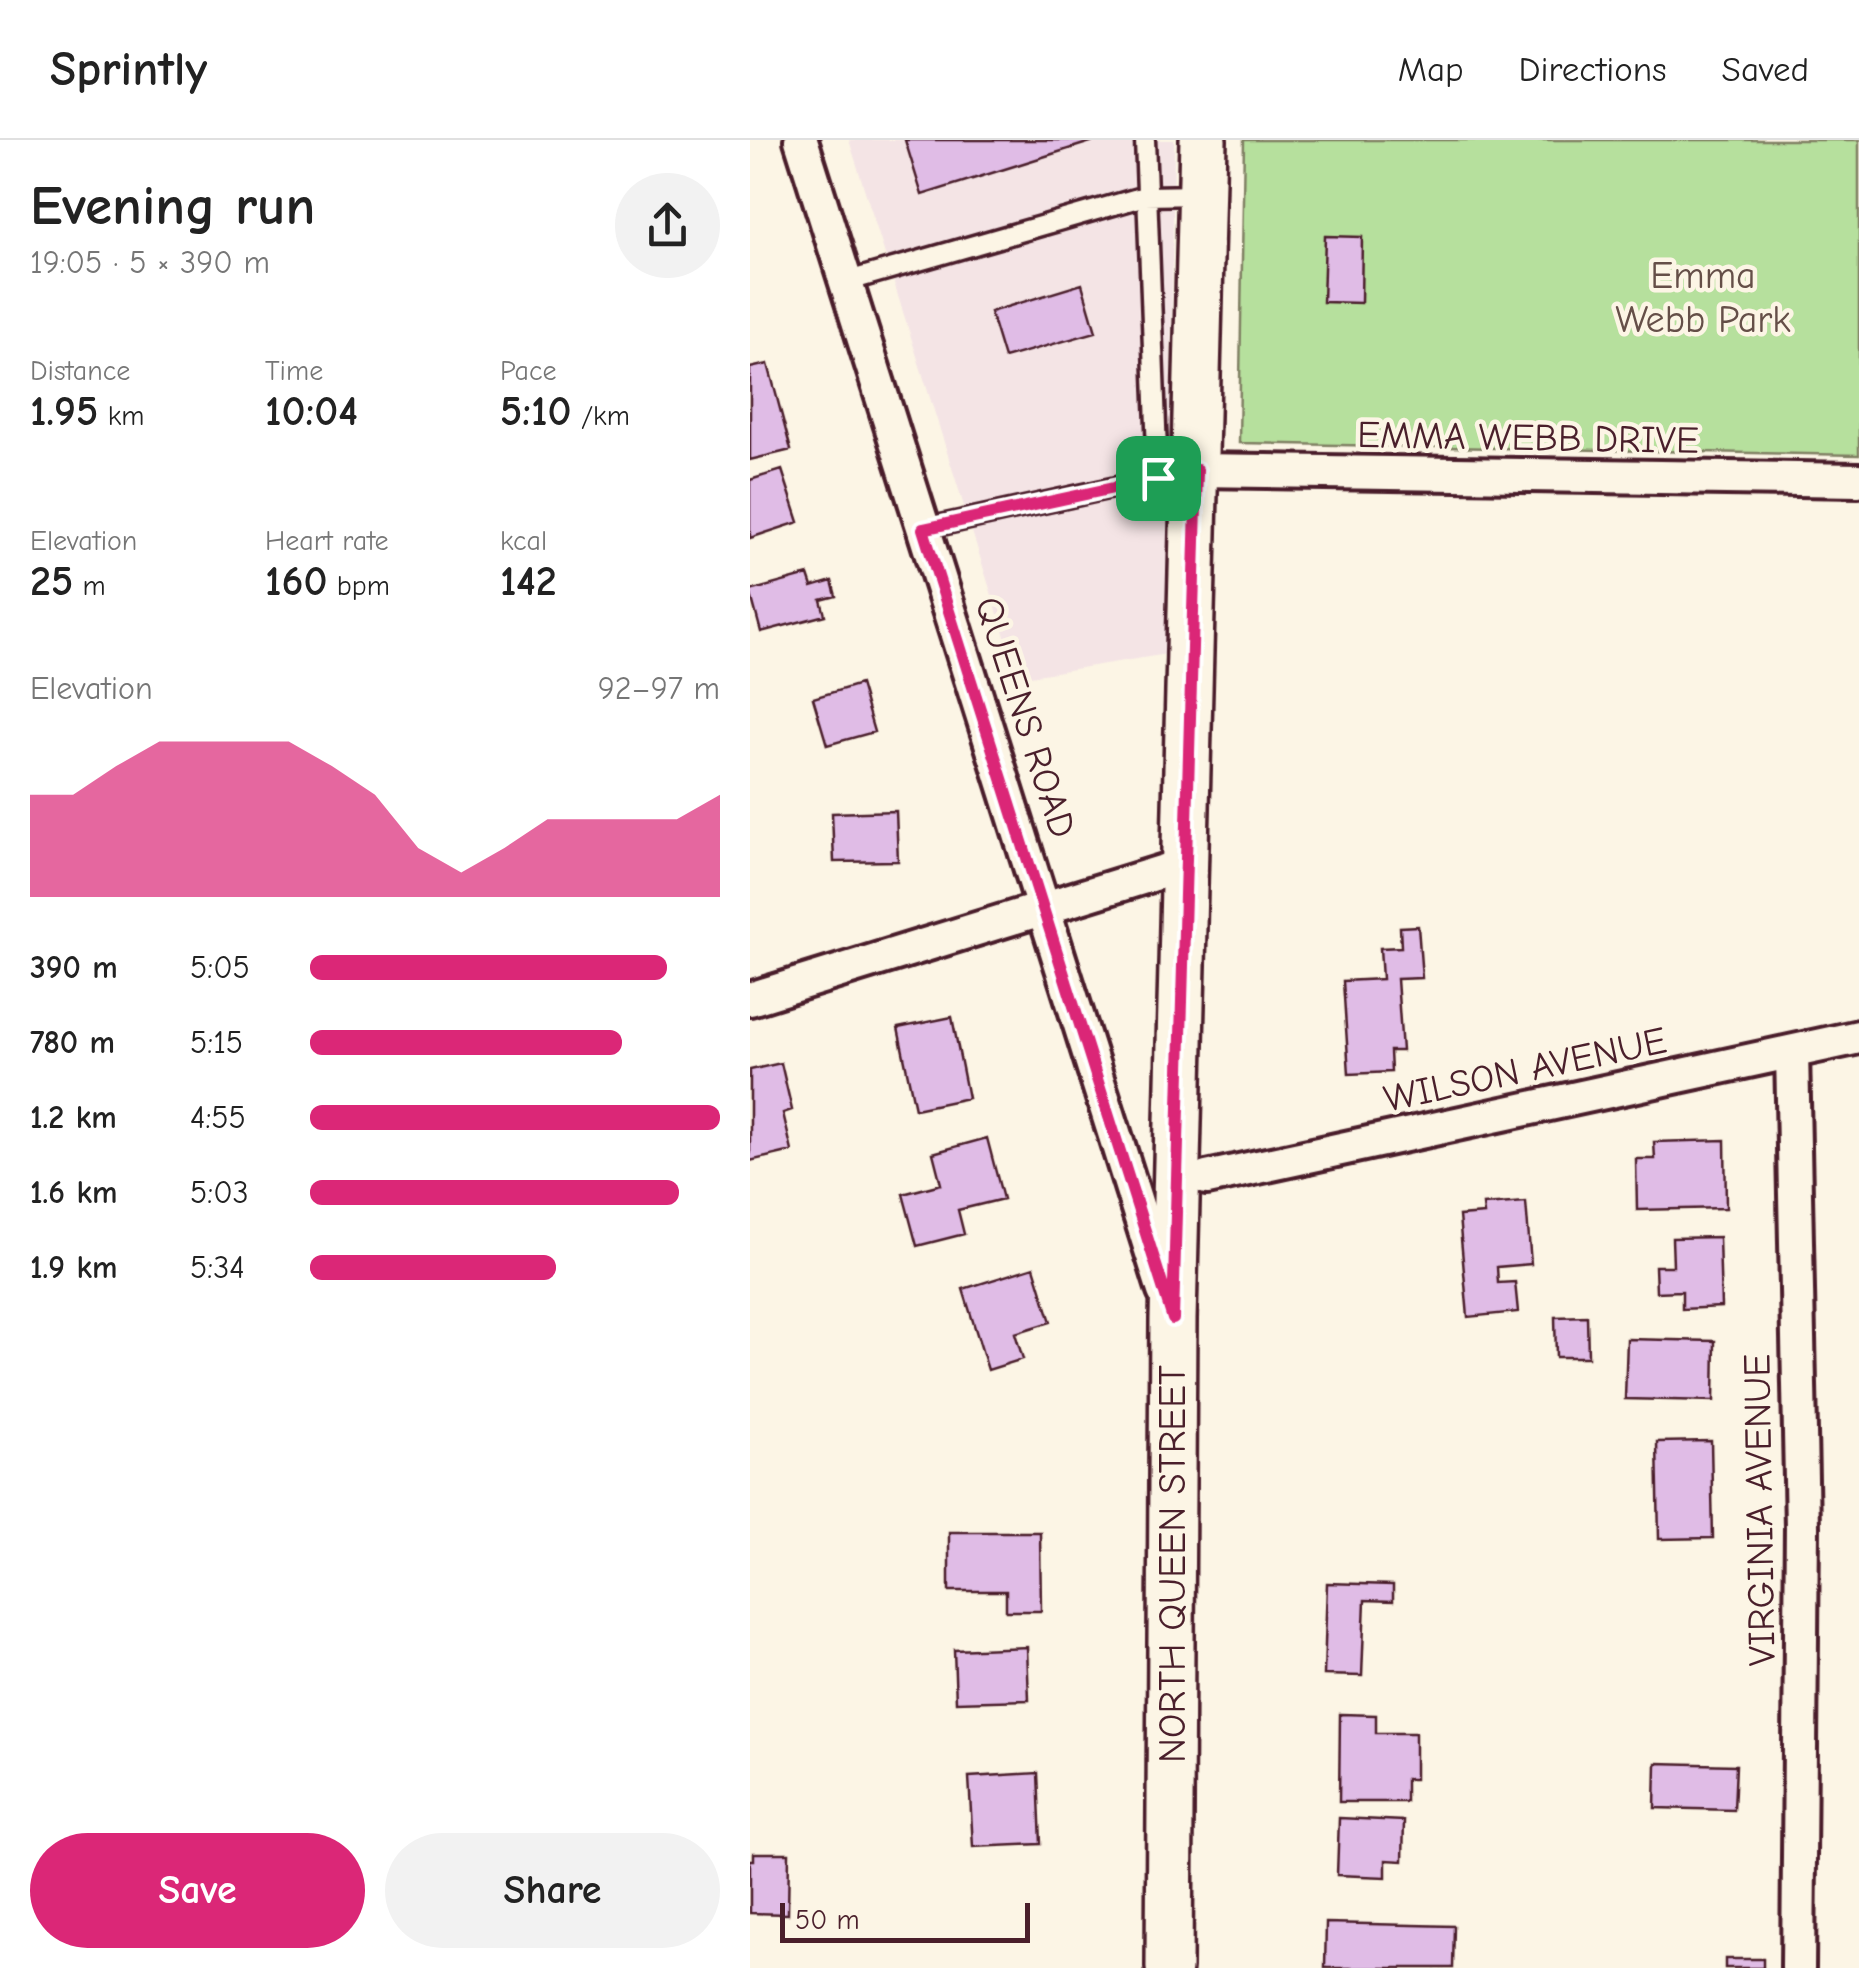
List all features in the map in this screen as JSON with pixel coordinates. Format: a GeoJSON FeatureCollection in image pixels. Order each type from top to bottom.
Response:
{"type":"FeatureCollection","features":[{"type":"Feature","properties":{"kind":"main road","name":"NORTH QUEEN STREET"},"geometry":{"type":"LineString","coordinates":[[1169,1968],[1173,1319],[1187,864],[1178,474],[1203,140]]}},
{"type":"Feature","properties":{"kind":"street","name":"QUEENS ROAD"},"geometry":{"type":"LineString","coordinates":[[801,140],[1173,1319]]}},
{"type":"Feature","properties":{"kind":"street","name":"EMMA WEBB DRIVE"},"geometry":{"type":"LineString","coordinates":[[1178,474],[1859,480]]}},
{"type":"Feature","properties":{"kind":"street"},"geometry":{"type":"LineString","coordinates":[[750,999],[1187,864]]}},
{"type":"Feature","properties":{"kind":"street","name":"WILSON AVENUE"},"geometry":{"type":"LineString","coordinates":[[1207,1178],[1859,1037]]}},
{"type":"Feature","properties":{"kind":"street","name":"VIRGINIA AVENUE"},"geometry":{"type":"LineString","coordinates":[[1792,1052],[1802,1527],[1798,1968]]}},
{"type":"Feature","properties":{"kind":"lane"},"geometry":{"type":"LineString","coordinates":[[923,529],[1178,474],[1144,196],[1145,140]]}},
{"type":"Feature","properties":{"kind":"lane"},"geometry":{"type":"LineString","coordinates":[[845,282],[1144,196],[1201,194]]}},
{"type":"Feature","properties":{"kind":"shaded area"},"geometry":{"type":"Polygon","coordinates":[[[849,140],[1174,140],[1167,654],[1018,678],[849,140]]]}},
{"type":"Feature","properties":{"kind":"green space","name":"Emma Webb Park"},"geometry":{"type":"Polygon","coordinates":[[[1244,140],[1859,140],[1859,455],[1239,443],[1244,140]]]}},
{"type":"Feature","properties":{"kind":"building"},"geometry":{"type":"Polygon","coordinates":[[[905,140],[1097,140],[922,195],[905,140]]]}},
{"type":"Feature","properties":{"kind":"building"},"geometry":{"type":"Polygon","coordinates":[[[1325,236],[1362,237],[1361,303],[1323,302],[1325,236]]]}},
{"type":"Feature","properties":{"kind":"building"},"geometry":{"type":"Polygon","coordinates":[[[1082,284],[1096,332],[1004,358],[990,312],[1082,284]]]}},
{"type":"Feature","properties":{"kind":"building"},"geometry":{"type":"Polygon","coordinates":[[[768,364],[791,450],[750,460],[750,368],[768,364]]]}},
{"type":"Feature","properties":{"kind":"building"},"geometry":{"type":"Polygon","coordinates":[[[782,470],[799,522],[750,538],[750,480],[782,470]]]}},
{"type":"Feature","properties":{"kind":"building"},"geometry":{"type":"Polygon","coordinates":[[[808,575],[812,587],[832,581],[836,596],[821,600],[825,615],[761,632],[750,591],[808,575]]]}},
{"type":"Feature","properties":{"kind":"building"},"geometry":{"type":"Polygon","coordinates":[[[860,684],[874,732],[827,745],[813,698],[860,684]]]}},
{"type":"Feature","properties":{"kind":"building"},"geometry":{"type":"Polygon","coordinates":[[[896,811],[898,861],[834,862],[832,813],[896,811]]]}},
{"type":"Feature","properties":{"kind":"building"},"geometry":{"type":"Polygon","coordinates":[[[1418,926],[1422,978],[1397,979],[1402,1051],[1390,1051],[1391,1072],[1349,1074],[1343,981],[1382,979],[1380,948],[1401,947],[1400,927],[1418,926]]]}},
{"type":"Feature","properties":{"kind":"building"},"geometry":{"type":"Polygon","coordinates":[[[952,1017],[968,1098],[915,1109],[898,1028],[952,1017]]]}},
{"type":"Feature","properties":{"kind":"building"},"geometry":{"type":"Polygon","coordinates":[[[781,1063],[792,1110],[783,1113],[792,1151],[750,1161],[750,1070],[781,1063]]]}},
{"type":"Feature","properties":{"kind":"building"},"geometry":{"type":"Polygon","coordinates":[[[987,1138],[1003,1199],[958,1210],[964,1234],[917,1246],[903,1194],[941,1184],[933,1153],[987,1138]]]}},
{"type":"Feature","properties":{"kind":"building"},"geometry":{"type":"Polygon","coordinates":[[[1725,1140],[1726,1208],[1637,1210],[1636,1159],[1655,1159],[1654,1142],[1725,1140]]]}},
{"type":"Feature","properties":{"kind":"building"},"geometry":{"type":"Polygon","coordinates":[[[1526,1202],[1531,1264],[1497,1267],[1498,1283],[1515,1282],[1518,1312],[1468,1317],[1459,1216],[1484,1214],[1483,1205],[1526,1202]]]}},
{"type":"Feature","properties":{"kind":"building"},"geometry":{"type":"Polygon","coordinates":[[[1719,1237],[1721,1307],[1682,1309],[1682,1291],[1656,1292],[1655,1266],[1673,1266],[1672,1238],[1719,1237]]]}},
{"type":"Feature","properties":{"kind":"building"},"geometry":{"type":"Polygon","coordinates":[[[1034,1267],[1051,1322],[1015,1333],[1023,1359],[988,1370],[963,1289],[1034,1267]]]}},
{"type":"Feature","properties":{"kind":"building"},"geometry":{"type":"Polygon","coordinates":[[[1587,1316],[1588,1357],[1556,1357],[1555,1317],[1587,1316]]]}},
{"type":"Feature","properties":{"kind":"building"},"geometry":{"type":"Polygon","coordinates":[[[1627,1339],[1715,1341],[1714,1401],[1625,1399],[1627,1339]]]}},
{"type":"Feature","properties":{"kind":"building"},"geometry":{"type":"Polygon","coordinates":[[[1711,1441],[1713,1538],[1659,1539],[1657,1442],[1711,1441]]]}},
{"type":"Feature","properties":{"kind":"building"},"geometry":{"type":"Polygon","coordinates":[[[949,1532],[1040,1532],[1041,1611],[1006,1611],[1006,1591],[949,1591],[949,1532]]]}},
{"type":"Feature","properties":{"kind":"building"},"geometry":{"type":"Polygon","coordinates":[[[1327,1583],[1393,1585],[1393,1601],[1365,1600],[1362,1676],[1324,1675],[1327,1583]]]}},
{"type":"Feature","properties":{"kind":"building"},"geometry":{"type":"Polygon","coordinates":[[[1027,1647],[1029,1700],[956,1702],[954,1650],[1027,1647]]]}},
{"type":"Feature","properties":{"kind":"building"},"geometry":{"type":"Polygon","coordinates":[[[1340,1714],[1376,1715],[1376,1733],[1415,1733],[1415,1779],[1406,1779],[1406,1802],[1339,1802],[1340,1714]]]}},
{"type":"Feature","properties":{"kind":"building"},"geometry":{"type":"Polygon","coordinates":[[[1656,1763],[1736,1765],[1734,1810],[1655,1808],[1656,1763]]]}},
{"type":"Feature","properties":{"kind":"building"},"geometry":{"type":"Polygon","coordinates":[[[1038,1773],[1041,1844],[973,1847],[969,1777],[1038,1773]]]}},
{"type":"Feature","properties":{"kind":"building"},"geometry":{"type":"Polygon","coordinates":[[[1339,1818],[1404,1821],[1403,1861],[1386,1860],[1386,1877],[1337,1875],[1339,1818]]]}},
{"type":"Feature","properties":{"kind":"building"},"geometry":{"type":"Polygon","coordinates":[[[754,1853],[789,1853],[788,1914],[750,1913],[750,1860],[754,1860],[754,1853]]]}},
{"type":"Feature","properties":{"kind":"building"},"geometry":{"type":"Polygon","coordinates":[[[1326,1923],[1454,1926],[1453,1968],[1325,1968],[1326,1923]]]}},
{"type":"Feature","properties":{"kind":"building"},"geometry":{"type":"Polygon","coordinates":[[[1725,1959],[1763,1959],[1763,1968],[1725,1968],[1725,1959]]]}},
{"type":"Feature","properties":{"kind":"route"},"geometry":{"type":"LineString","coordinates":[[1197,470],[1173,1319],[923,529],[1158,478],[1197,470]]}}]}
